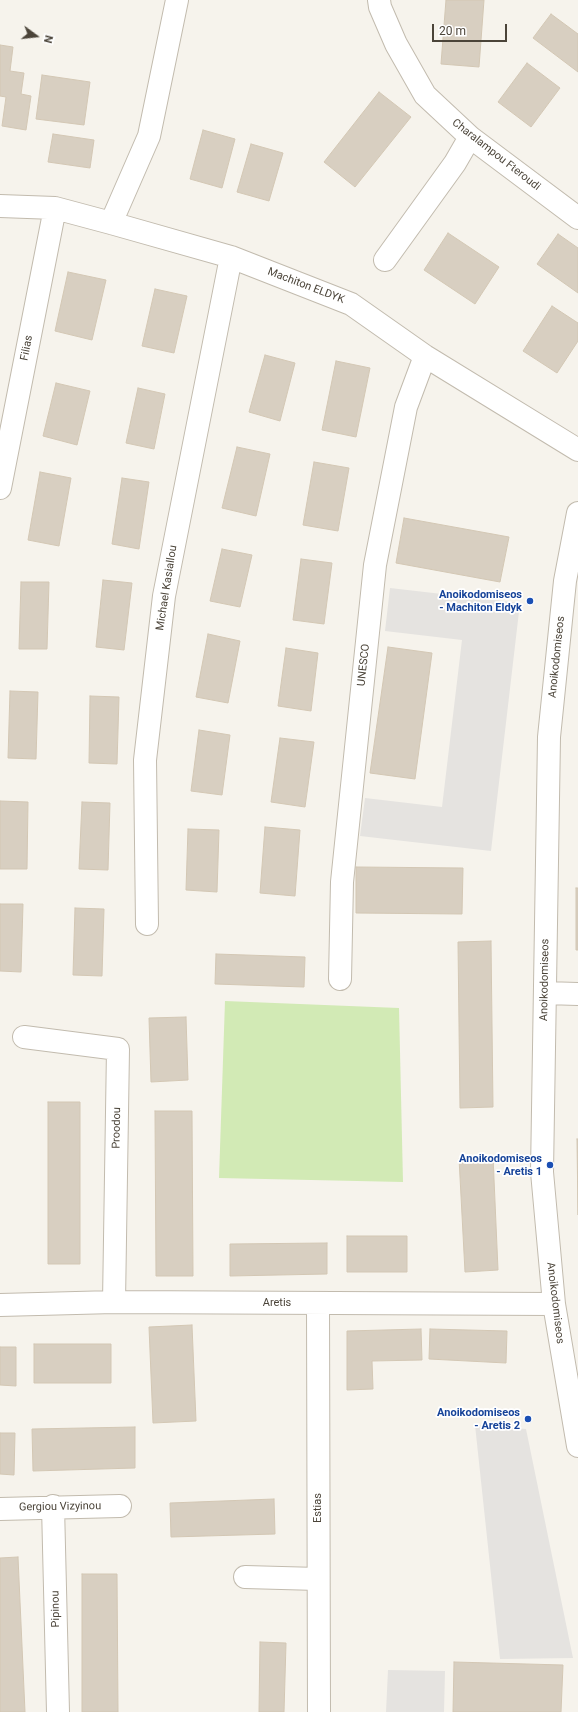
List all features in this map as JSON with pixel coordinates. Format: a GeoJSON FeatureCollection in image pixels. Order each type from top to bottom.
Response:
{"type":"FeatureCollection","features":[{"type":"Feature","properties":{"kind":"street"},"geometry":{"type":"LineString","coordinates":[[111,223],[149,136],[177,0]]}},
{"type":"Feature","properties":{"kind":"street","name":"Charalampou Fteroudi"},"geometry":{"type":"LineString","coordinates":[[379,0],[380,7],[396,44],[425,95],[470,138],[578,218]]}},
{"type":"Feature","properties":{"kind":"street"},"geometry":{"type":"LineString","coordinates":[[385,260],[456,163],[470,138]]}},
{"type":"Feature","properties":{"kind":"street","name":"Machiton ELDYK"},"geometry":{"type":"LineString","coordinates":[[0,206],[55,208],[111,223],[231,257],[351,304],[425,356],[578,450]]}},
{"type":"Feature","properties":{"kind":"street","name":"Filias"},"geometry":{"type":"LineString","coordinates":[[0,488],[55,208]]}},
{"type":"Feature","properties":{"kind":"street","name":"Michael Kasiallou"},"geometry":{"type":"LineString","coordinates":[[147,924],[145,760],[164,596],[231,257]]}},
{"type":"Feature","properties":{"kind":"street","name":"UNESCO"},"geometry":{"type":"LineString","coordinates":[[340,979],[342,882],[374,565],[406,407],[425,356]]}},
{"type":"Feature","properties":{"kind":"street","name":"Anoikodomiseos"},"geometry":{"type":"LineString","coordinates":[[578,513],[565,581],[549,737],[542,1172],[554,1304],[578,1446]]}},
{"type":"Feature","properties":{"kind":"street"},"geometry":{"type":"LineString","coordinates":[[545,993],[578,994]]}},
{"type":"Feature","properties":{"kind":"street","name":"Proodou"},"geometry":{"type":"LineString","coordinates":[[24,1037],[118,1049],[114,1302]]}},
{"type":"Feature","properties":{"kind":"street","name":"Aretis"},"geometry":{"type":"LineString","coordinates":[[0,1305],[114,1302],[554,1304]]}},
{"type":"Feature","properties":{"kind":"street","name":"Estias"},"geometry":{"type":"LineString","coordinates":[[318,1303],[319,1712]]}},
{"type":"Feature","properties":{"kind":"street","name":"Pipinou"},"geometry":{"type":"LineString","coordinates":[[53,1506],[58,1712]]}},
{"type":"Feature","properties":{"kind":"street","name":"Gergiou Vizyinou"},"geometry":{"type":"LineString","coordinates":[[0,1508],[120,1506]]}},
{"type":"Feature","properties":{"kind":"street"},"geometry":{"type":"LineString","coordinates":[[245,1577],[318,1579]]}},
{"type":"Feature","properties":{"kind":"green space"},"geometry":{"type":"Polygon","coordinates":[[[225,1001],[399,1008],[403,1182],[219,1178],[225,1001]]]}},
{"type":"Feature","properties":{"kind":"shaded area"},"geometry":{"type":"Polygon","coordinates":[[[390,588],[520,603],[491,851],[360,836],[365,798],[442,807],[462,640],[385,631],[390,588]]]}},
{"type":"Feature","properties":{"kind":"shaded area"},"geometry":{"type":"Polygon","coordinates":[[[475,1425],[526,1429],[573,1658],[500,1659],[475,1425]]]}},
{"type":"Feature","properties":{"kind":"shaded area"},"geometry":{"type":"Polygon","coordinates":[[[388,1670],[445,1671],[444,1712],[386,1712],[388,1670]]]}},
{"type":"Feature","properties":{"kind":"building"},"geometry":{"type":"Polygon","coordinates":[[[446,0],[484,0],[479,67],[441,64],[446,0]]]}},
{"type":"Feature","properties":{"kind":"building"},"geometry":{"type":"Polygon","coordinates":[[[551,14],[578,34],[578,72],[533,38],[551,14]]]}},
{"type":"Feature","properties":{"kind":"building"},"geometry":{"type":"Polygon","coordinates":[[[0,45],[13,47],[10,71],[24,73],[21,94],[31,96],[26,130],[2,126],[6,97],[0,96],[0,45]]]}},
{"type":"Feature","properties":{"kind":"building"},"geometry":{"type":"Polygon","coordinates":[[[527,63],[560,88],[531,127],[498,102],[527,63]]]}},
{"type":"Feature","properties":{"kind":"building"},"geometry":{"type":"Polygon","coordinates":[[[42,75],[90,82],[84,125],[36,119],[42,75]]]}},
{"type":"Feature","properties":{"kind":"building"},"geometry":{"type":"Polygon","coordinates":[[[379,92],[411,117],[355,187],[324,162],[379,92]]]}},
{"type":"Feature","properties":{"kind":"building"},"geometry":{"type":"Polygon","coordinates":[[[203,130],[235,139],[222,188],[190,179],[203,130]]]}},
{"type":"Feature","properties":{"kind":"building"},"geometry":{"type":"Polygon","coordinates":[[[53,134],[94,140],[90,168],[48,162],[53,134]]]}},
{"type":"Feature","properties":{"kind":"building"},"geometry":{"type":"Polygon","coordinates":[[[251,144],[283,153],[269,201],[237,192],[251,144]]]}},
{"type":"Feature","properties":{"kind":"building"},"geometry":{"type":"Polygon","coordinates":[[[448,233],[499,267],[475,304],[424,270],[448,233]]]}},
{"type":"Feature","properties":{"kind":"building"},"geometry":{"type":"Polygon","coordinates":[[[558,234],[578,248],[578,293],[537,264],[558,234]]]}},
{"type":"Feature","properties":{"kind":"building"},"geometry":{"type":"Polygon","coordinates":[[[68,272],[106,280],[92,340],[55,331],[68,272]]]}},
{"type":"Feature","properties":{"kind":"building"},"geometry":{"type":"Polygon","coordinates":[[[155,289],[187,296],[174,353],[142,346],[155,289]]]}},
{"type":"Feature","properties":{"kind":"building"},"geometry":{"type":"Polygon","coordinates":[[[552,306],[578,323],[578,341],[557,373],[523,351],[552,306]]]}},
{"type":"Feature","properties":{"kind":"building"},"geometry":{"type":"Polygon","coordinates":[[[265,355],[295,363],[280,421],[249,412],[265,355]]]}},
{"type":"Feature","properties":{"kind":"building"},"geometry":{"type":"Polygon","coordinates":[[[336,361],[370,368],[356,437],[322,430],[336,361]]]}},
{"type":"Feature","properties":{"kind":"building"},"geometry":{"type":"Polygon","coordinates":[[[56,383],[90,391],[77,445],[43,436],[56,383]]]}},
{"type":"Feature","properties":{"kind":"building"},"geometry":{"type":"Polygon","coordinates":[[[138,388],[165,394],[154,449],[126,443],[138,388]]]}},
{"type":"Feature","properties":{"kind":"building"},"geometry":{"type":"Polygon","coordinates":[[[237,447],[270,454],[256,516],[222,508],[237,447]]]}},
{"type":"Feature","properties":{"kind":"building"},"geometry":{"type":"Polygon","coordinates":[[[314,462],[349,468],[338,531],[303,525],[314,462]]]}},
{"type":"Feature","properties":{"kind":"building"},"geometry":{"type":"Polygon","coordinates":[[[40,472],[71,478],[59,546],[28,540],[40,472]]]}},
{"type":"Feature","properties":{"kind":"building"},"geometry":{"type":"Polygon","coordinates":[[[122,478],[149,482],[139,549],[112,544],[122,478]]]}},
{"type":"Feature","properties":{"kind":"building"},"geometry":{"type":"Polygon","coordinates":[[[404,518],[509,537],[500,582],[396,563],[404,518]]]}},
{"type":"Feature","properties":{"kind":"building"},"geometry":{"type":"Polygon","coordinates":[[[222,549],[252,555],[240,607],[210,601],[222,549]]]}},
{"type":"Feature","properties":{"kind":"building"},"geometry":{"type":"Polygon","coordinates":[[[301,559],[332,563],[324,624],[293,620],[301,559]]]}},
{"type":"Feature","properties":{"kind":"building"},"geometry":{"type":"Polygon","coordinates":[[[103,580],[132,583],[124,650],[96,647],[103,580]]]}},
{"type":"Feature","properties":{"kind":"building"},"geometry":{"type":"Polygon","coordinates":[[[21,582],[49,582],[47,649],[19,649],[21,582]]]}},
{"type":"Feature","properties":{"kind":"building"},"geometry":{"type":"Polygon","coordinates":[[[208,634],[240,641],[228,703],[196,697],[208,634]]]}},
{"type":"Feature","properties":{"kind":"building"},"geometry":{"type":"Polygon","coordinates":[[[388,647],[432,653],[415,779],[370,773],[388,647]]]}},
{"type":"Feature","properties":{"kind":"building"},"geometry":{"type":"Polygon","coordinates":[[[286,648],[318,653],[311,711],[278,706],[286,648]]]}},
{"type":"Feature","properties":{"kind":"building"},"geometry":{"type":"Polygon","coordinates":[[[10,691],[38,692],[36,759],[8,758],[10,691]]]}},
{"type":"Feature","properties":{"kind":"building"},"geometry":{"type":"Polygon","coordinates":[[[90,696],[119,697],[117,764],[89,763],[90,696]]]}},
{"type":"Feature","properties":{"kind":"building"},"geometry":{"type":"Polygon","coordinates":[[[199,730],[230,735],[222,795],[191,791],[199,730]]]}},
{"type":"Feature","properties":{"kind":"building"},"geometry":{"type":"Polygon","coordinates":[[[280,738],[314,742],[305,807],[271,802],[280,738]]]}},
{"type":"Feature","properties":{"kind":"building"},"geometry":{"type":"Polygon","coordinates":[[[0,801],[28,802],[27,869],[0,869],[0,801]]]}},
{"type":"Feature","properties":{"kind":"building"},"geometry":{"type":"Polygon","coordinates":[[[82,802],[110,803],[108,870],[79,869],[82,802]]]}},
{"type":"Feature","properties":{"kind":"building"},"geometry":{"type":"Polygon","coordinates":[[[265,827],[300,830],[295,896],[260,893],[265,827]]]}},
{"type":"Feature","properties":{"kind":"building"},"geometry":{"type":"Polygon","coordinates":[[[188,829],[219,830],[217,892],[186,890],[188,829]]]}},
{"type":"Feature","properties":{"kind":"building"},"geometry":{"type":"Polygon","coordinates":[[[356,867],[463,868],[462,914],[356,913],[356,867]]]}},
{"type":"Feature","properties":{"kind":"building"},"geometry":{"type":"Polygon","coordinates":[[[576,888],[578,888],[578,950],[576,950],[576,888]]]}},
{"type":"Feature","properties":{"kind":"building"},"geometry":{"type":"Polygon","coordinates":[[[0,904],[23,904],[21,972],[0,971],[0,904]]]}},
{"type":"Feature","properties":{"kind":"building"},"geometry":{"type":"Polygon","coordinates":[[[75,908],[104,909],[102,976],[73,975],[75,908]]]}},
{"type":"Feature","properties":{"kind":"building"},"geometry":{"type":"Polygon","coordinates":[[[491,941],[493,1107],[460,1108],[458,942],[491,941]]]}},
{"type":"Feature","properties":{"kind":"building"},"geometry":{"type":"Polygon","coordinates":[[[216,954],[305,957],[304,987],[215,984],[216,954]]]}},
{"type":"Feature","properties":{"kind":"building"},"geometry":{"type":"Polygon","coordinates":[[[186,1017],[188,1080],[151,1082],[149,1018],[186,1017]]]}},
{"type":"Feature","properties":{"kind":"building"},"geometry":{"type":"Polygon","coordinates":[[[48,1102],[80,1102],[80,1264],[48,1264],[48,1102]]]}},
{"type":"Feature","properties":{"kind":"building"},"geometry":{"type":"Polygon","coordinates":[[[155,1111],[192,1111],[193,1276],[156,1276],[155,1111]]]}},
{"type":"Feature","properties":{"kind":"building"},"geometry":{"type":"Polygon","coordinates":[[[577,1139],[578,1139],[578,1215],[577,1139]]]}},
{"type":"Feature","properties":{"kind":"building"},"geometry":{"type":"Polygon","coordinates":[[[493,1156],[498,1270],[465,1272],[459,1158],[493,1156]]]}},
{"type":"Feature","properties":{"kind":"building"},"geometry":{"type":"Polygon","coordinates":[[[347,1236],[407,1236],[407,1272],[347,1272],[347,1236]]]}},
{"type":"Feature","properties":{"kind":"building"},"geometry":{"type":"Polygon","coordinates":[[[327,1243],[327,1274],[230,1276],[230,1244],[327,1243]]]}},
{"type":"Feature","properties":{"kind":"building"},"geometry":{"type":"Polygon","coordinates":[[[192,1325],[196,1421],[153,1423],[149,1327],[192,1325]]]}},
{"type":"Feature","properties":{"kind":"building"},"geometry":{"type":"Polygon","coordinates":[[[421,1329],[422,1360],[372,1361],[373,1389],[347,1390],[347,1331],[421,1329]]]}},
{"type":"Feature","properties":{"kind":"building"},"geometry":{"type":"Polygon","coordinates":[[[430,1329],[507,1331],[506,1363],[429,1359],[430,1329]]]}},
{"type":"Feature","properties":{"kind":"building"},"geometry":{"type":"Polygon","coordinates":[[[34,1344],[111,1344],[111,1383],[34,1383],[34,1344]]]}},
{"type":"Feature","properties":{"kind":"building"},"geometry":{"type":"Polygon","coordinates":[[[0,1347],[16,1347],[16,1386],[0,1385],[0,1347]]]}},
{"type":"Feature","properties":{"kind":"building"},"geometry":{"type":"Polygon","coordinates":[[[135,1427],[135,1468],[33,1471],[32,1429],[135,1427]]]}},
{"type":"Feature","properties":{"kind":"building"},"geometry":{"type":"Polygon","coordinates":[[[0,1433],[15,1433],[14,1475],[0,1474],[0,1433]]]}},
{"type":"Feature","properties":{"kind":"building"},"geometry":{"type":"Polygon","coordinates":[[[274,1499],[275,1534],[171,1537],[170,1503],[274,1499]]]}},
{"type":"Feature","properties":{"kind":"building"},"geometry":{"type":"Polygon","coordinates":[[[18,1557],[25,1712],[0,1712],[0,1558],[18,1557]]]}},
{"type":"Feature","properties":{"kind":"building"},"geometry":{"type":"Polygon","coordinates":[[[82,1574],[117,1574],[118,1712],[82,1712],[82,1574]]]}},
{"type":"Feature","properties":{"kind":"building"},"geometry":{"type":"Polygon","coordinates":[[[260,1642],[286,1643],[284,1712],[259,1712],[260,1642]]]}},
{"type":"Feature","properties":{"kind":"building"},"geometry":{"type":"Polygon","coordinates":[[[454,1662],[563,1665],[561,1712],[453,1712],[454,1662]]]}},
{"type":"Feature","properties":{"kind":"place","name":"Anoikodomiseos - Machiton Eldyk"},"geometry":{"type":"Point","coordinates":[530,601]}},
{"type":"Feature","properties":{"kind":"place","name":"Anoikodomiseos - Aretis 1"},"geometry":{"type":"Point","coordinates":[550,1165]}},
{"type":"Feature","properties":{"kind":"place","name":"Anoikodomiseos - Aretis 2"},"geometry":{"type":"Point","coordinates":[528,1419]}}]}
